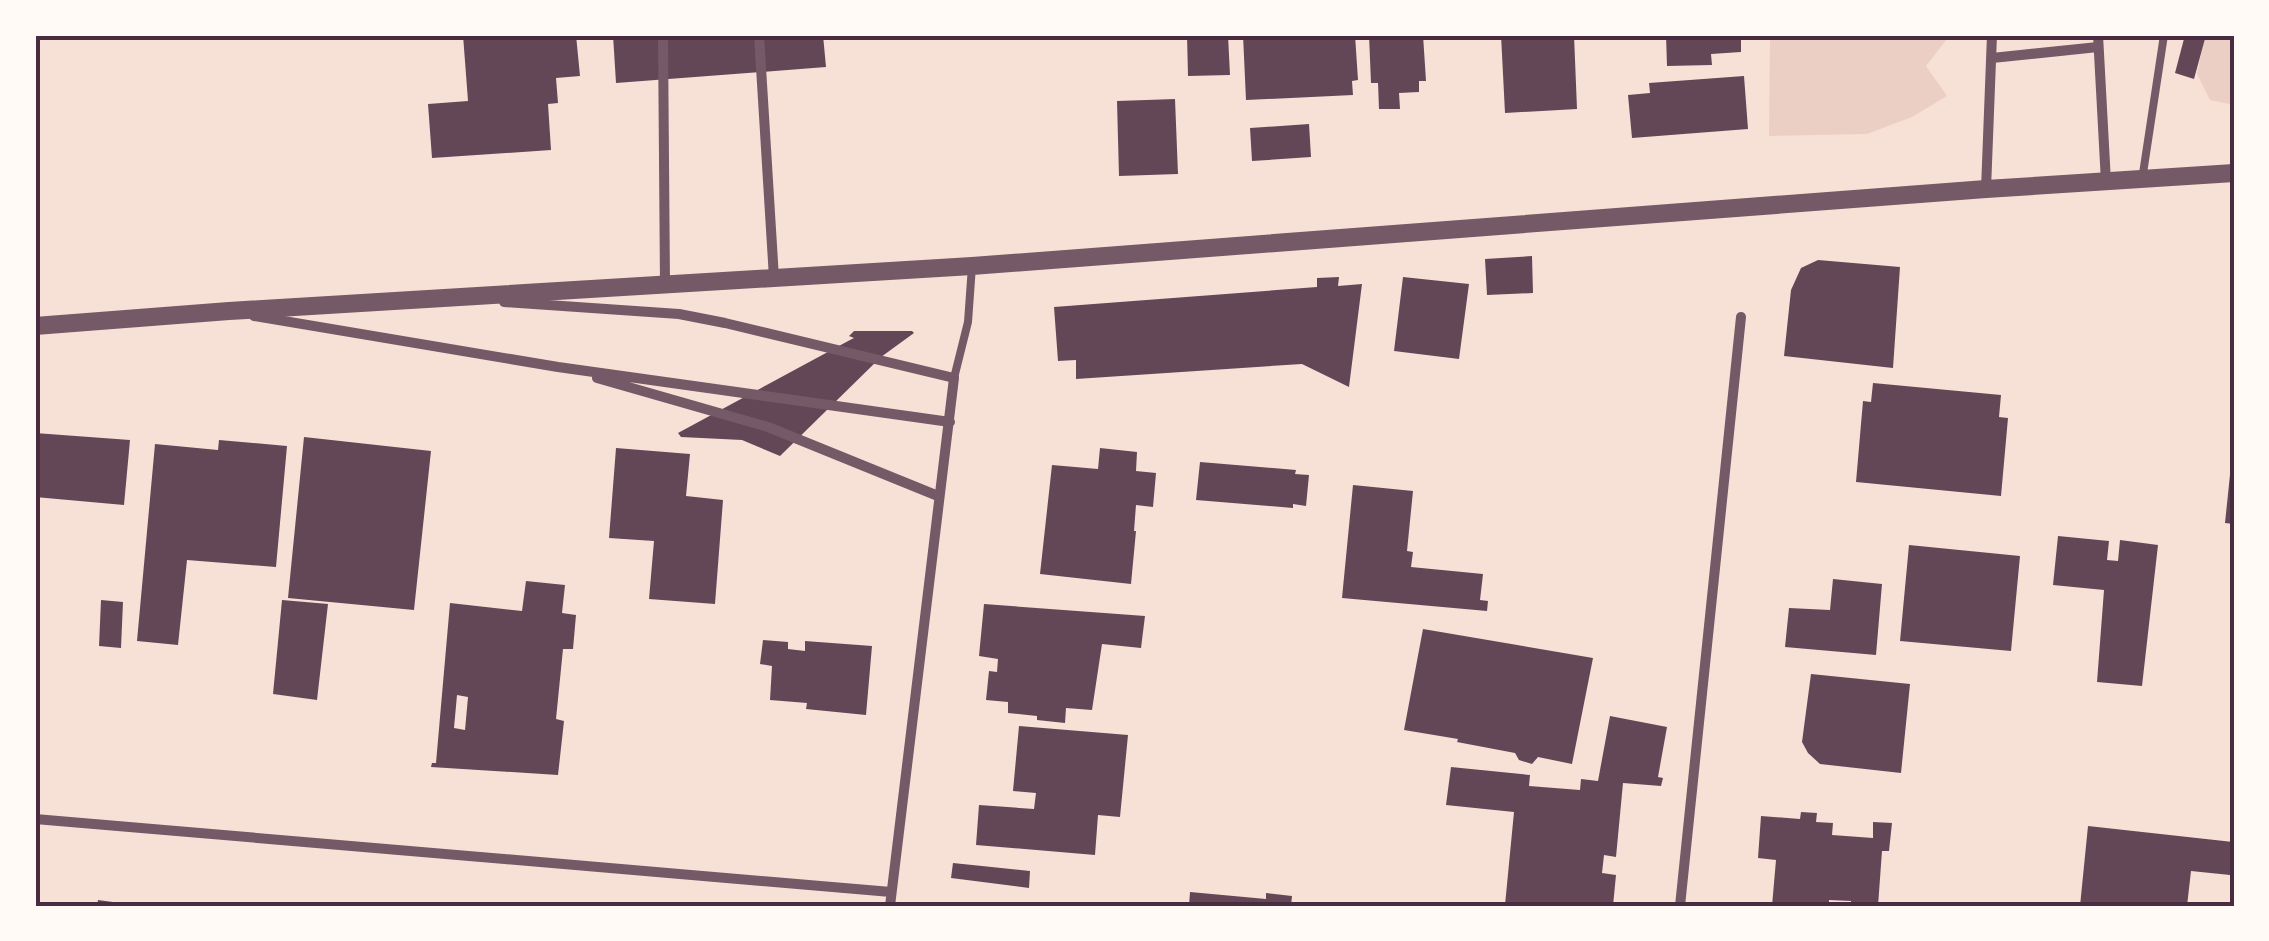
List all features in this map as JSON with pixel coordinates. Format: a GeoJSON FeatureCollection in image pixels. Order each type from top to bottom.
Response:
{"type":"FeatureCollection","features":[{"type":"Feature","properties":{"kind":"street"},"geometry":{"type":"LineString","coordinates":[[663,35],[665,284]]}},
{"type":"Feature","properties":{"kind":"street"},"geometry":{"type":"LineString","coordinates":[[759,35],[774,278]]}},
{"type":"Feature","properties":{"kind":"street"},"geometry":{"type":"LineString","coordinates":[[1986,189],[1992,35]]}},
{"type":"Feature","properties":{"kind":"street"},"geometry":{"type":"LineString","coordinates":[[1992,58],[2098,41],[2106,182]]}},
{"type":"Feature","properties":{"kind":"street"},"geometry":{"type":"LineString","coordinates":[[35,326],[972,266],[2234,173]]}},
{"type":"Feature","properties":{"kind":"street"},"geometry":{"type":"LineString","coordinates":[[443,298],[679,314],[954,378],[890,906]]}},
{"type":"Feature","properties":{"kind":"street"},"geometry":{"type":"LineString","coordinates":[[229,311],[558,367],[950,422]]}},
{"type":"Feature","properties":{"kind":"street"},"geometry":{"type":"LineString","coordinates":[[1680,906],[1740,317]]}},
{"type":"Feature","properties":{"kind":"street"},"geometry":{"type":"LineString","coordinates":[[558,367],[768,427],[938,496]]}},
{"type":"Feature","properties":{"kind":"street"},"geometry":{"type":"LineString","coordinates":[[35,818],[891,892]]}},
{"type":"Feature","properties":{"kind":"lane"},"geometry":{"type":"LineString","coordinates":[[2142,180],[2164,35]]}},
{"type":"Feature","properties":{"kind":"lane"},"geometry":{"type":"LineString","coordinates":[[954,378],[968,322],[972,266]]}},
{"type":"Feature","properties":{"kind":"shaded area"},"geometry":{"type":"Polygon","coordinates":[[[1770,35],[1950,35],[1926,66],[1947,96],[1912,117],[1867,134],[1769,136],[1770,35]]]}},
{"type":"Feature","properties":{"kind":"shaded area"},"geometry":{"type":"Polygon","coordinates":[[[2205,35],[2234,35],[2234,105],[2210,100],[2197,74],[2205,35]]]}},
{"type":"Feature","properties":{"kind":"building"},"geometry":{"type":"Polygon","coordinates":[[[463,35],[576,35],[580,76],[556,78],[558,103],[548,104],[551,150],[432,158],[428,104],[468,101],[463,35]]]}},
{"type":"Feature","properties":{"kind":"building"},"geometry":{"type":"Polygon","coordinates":[[[613,35],[823,35],[826,67],[616,83],[613,35]]]}},
{"type":"Feature","properties":{"kind":"building"},"geometry":{"type":"Polygon","coordinates":[[[1187,35],[1228,35],[1230,75],[1188,76],[1187,35]]]}},
{"type":"Feature","properties":{"kind":"building"},"geometry":{"type":"Polygon","coordinates":[[[1243,35],[1355,35],[1358,80],[1352,81],[1353,95],[1246,100],[1243,35]]]}},
{"type":"Feature","properties":{"kind":"building"},"geometry":{"type":"Polygon","coordinates":[[[1369,35],[1423,35],[1426,81],[1419,81],[1419,92],[1399,93],[1400,109],[1379,109],[1378,83],[1371,83],[1369,35]]]}},
{"type":"Feature","properties":{"kind":"building"},"geometry":{"type":"Polygon","coordinates":[[[1501,35],[1574,35],[1577,109],[1505,113],[1501,35]]]}},
{"type":"Feature","properties":{"kind":"building"},"geometry":{"type":"Polygon","coordinates":[[[1666,35],[1741,35],[1741,52],[1711,54],[1712,65],[1667,66],[1666,35]]]}},
{"type":"Feature","properties":{"kind":"building"},"geometry":{"type":"Polygon","coordinates":[[[2185,35],[2206,35],[2194,79],[2175,73],[2185,35]]]}},
{"type":"Feature","properties":{"kind":"building"},"geometry":{"type":"Polygon","coordinates":[[[1744,76],[1748,129],[1632,138],[1628,95],[1650,93],[1649,83],[1744,76]]]}},
{"type":"Feature","properties":{"kind":"building"},"geometry":{"type":"Polygon","coordinates":[[[1175,99],[1178,174],[1119,176],[1117,101],[1175,99]]]}},
{"type":"Feature","properties":{"kind":"building"},"geometry":{"type":"Polygon","coordinates":[[[1309,124],[1311,157],[1252,161],[1250,128],[1309,124]]]}},
{"type":"Feature","properties":{"kind":"building"},"geometry":{"type":"Polygon","coordinates":[[[1532,256],[1533,293],[1487,295],[1485,259],[1532,256]]]}},
{"type":"Feature","properties":{"kind":"building"},"geometry":{"type":"Polygon","coordinates":[[[1818,260],[1900,267],[1893,368],[1784,356],[1791,290],[1801,268],[1818,260]]]}},
{"type":"Feature","properties":{"kind":"building"},"geometry":{"type":"Polygon","coordinates":[[[1339,277],[1338,286],[1362,284],[1349,387],[1302,364],[1076,379],[1076,360],[1058,361],[1054,307],[1317,287],[1317,278],[1339,277]]]}},
{"type":"Feature","properties":{"kind":"building"},"geometry":{"type":"Polygon","coordinates":[[[1403,277],[1469,284],[1459,359],[1394,351],[1403,277]]]}},
{"type":"Feature","properties":{"kind":"building"},"geometry":{"type":"Polygon","coordinates":[[[854,331],[914,333],[881,357],[780,456],[742,440],[681,437],[678,433],[854,338],[849,336],[854,331]]]}},
{"type":"Feature","properties":{"kind":"building"},"geometry":{"type":"Polygon","coordinates":[[[1873,383],[2001,395],[1999,417],[2008,418],[2001,496],[1856,482],[1863,401],[1871,402],[1873,383]]]}},
{"type":"Feature","properties":{"kind":"building"},"geometry":{"type":"Polygon","coordinates":[[[35,433],[130,440],[124,505],[35,497],[35,433]]]}},
{"type":"Feature","properties":{"kind":"building"},"geometry":{"type":"Polygon","coordinates":[[[304,437],[431,451],[414,610],[288,598],[304,437]]]}},
{"type":"Feature","properties":{"kind":"building"},"geometry":{"type":"Polygon","coordinates":[[[219,440],[287,446],[276,567],[187,560],[178,645],[137,641],[155,444],[218,450],[219,440]]]}},
{"type":"Feature","properties":{"kind":"building"},"geometry":{"type":"Polygon","coordinates":[[[616,448],[690,454],[686,496],[723,500],[715,604],[649,599],[654,541],[609,538],[616,448]]]}},
{"type":"Feature","properties":{"kind":"building"},"geometry":{"type":"Polygon","coordinates":[[[1100,448],[1137,452],[1136,471],[1156,473],[1153,507],[1136,505],[1131,584],[1040,574],[1052,465],[1098,469],[1100,448]]]}},
{"type":"Feature","properties":{"kind":"building"},"geometry":{"type":"Polygon","coordinates":[[[1200,462],[1296,470],[1295,474],[1309,475],[1306,506],[1196,500],[1200,462]]]}},
{"type":"Feature","properties":{"kind":"building"},"geometry":{"type":"Polygon","coordinates":[[[2231,465],[2234,466],[2234,524],[2225,523],[2231,465]]]}},
{"type":"Feature","properties":{"kind":"building"},"geometry":{"type":"Polygon","coordinates":[[[1353,485],[1413,491],[1407,551],[1413,552],[1411,567],[1483,574],[1480,600],[1488,601],[1487,611],[1342,598],[1353,485]]]}},
{"type":"Feature","properties":{"kind":"building"},"geometry":{"type":"Polygon","coordinates":[[[2058,536],[2109,541],[2107,560],[2118,561],[2120,540],[2158,545],[2142,686],[2097,682],[2104,590],[2053,585],[2058,536]]]}},
{"type":"Feature","properties":{"kind":"building"},"geometry":{"type":"Polygon","coordinates":[[[1909,545],[2020,556],[2011,651],[1900,641],[1909,545]]]}},
{"type":"Feature","properties":{"kind":"building"},"geometry":{"type":"Polygon","coordinates":[[[1833,579],[1882,584],[1876,655],[1785,647],[1789,608],[1830,610],[1833,579]]]}},
{"type":"Feature","properties":{"kind":"building"},"geometry":{"type":"Polygon","coordinates":[[[526,581],[565,585],[562,613],[576,615],[573,649],[563,649],[556,719],[564,721],[558,775],[431,767],[436,763],[450,603],[522,611],[526,581]],[[457,695],[454,728],[465,730],[468,697],[457,695]]]}},
{"type":"Feature","properties":{"kind":"building"},"geometry":{"type":"Polygon","coordinates":[[[101,600],[123,602],[121,648],[99,646],[101,600]]]}},
{"type":"Feature","properties":{"kind":"building"},"geometry":{"type":"Polygon","coordinates":[[[282,600],[328,604],[317,700],[273,694],[282,600]]]}},
{"type":"Feature","properties":{"kind":"building"},"geometry":{"type":"Polygon","coordinates":[[[984,604],[1145,616],[1141,648],[1102,644],[1092,710],[1066,708],[1065,723],[1008,713],[1008,702],[986,700],[989,671],[997,672],[998,659],[979,656],[984,604]]]}},
{"type":"Feature","properties":{"kind":"building"},"geometry":{"type":"Polygon","coordinates":[[[1423,629],[1593,658],[1572,764],[1538,757],[1532,764],[1519,760],[1515,753],[1404,730],[1423,629]]]}},
{"type":"Feature","properties":{"kind":"building"},"geometry":{"type":"Polygon","coordinates":[[[763,640],[788,642],[788,649],[805,651],[805,641],[872,646],[866,715],[806,709],[807,703],[770,700],[772,666],[760,664],[763,640]]]}},
{"type":"Feature","properties":{"kind":"building"},"geometry":{"type":"Polygon","coordinates":[[[1811,674],[1910,684],[1901,773],[1820,764],[1808,753],[1802,742],[1811,674]]]}},
{"type":"Feature","properties":{"kind":"building"},"geometry":{"type":"Polygon","coordinates":[[[1610,716],[1667,727],[1658,777],[1663,778],[1661,786],[1623,783],[1616,857],[1604,855],[1602,873],[1616,875],[1613,906],[1505,905],[1514,812],[1446,805],[1451,767],[1530,775],[1529,786],[1580,790],[1581,779],[1598,781],[1610,716]]]}},
{"type":"Feature","properties":{"kind":"building"},"geometry":{"type":"Polygon","coordinates":[[[1019,726],[1128,735],[1120,817],[1098,815],[1095,855],[976,845],[979,805],[1034,809],[1036,793],[1013,791],[1019,726]]]}},
{"type":"Feature","properties":{"kind":"building"},"geometry":{"type":"Polygon","coordinates":[[[1801,812],[1817,813],[1816,822],[1833,823],[1832,835],[1873,838],[1873,822],[1892,823],[1889,851],[1882,851],[1878,906],[1851,906],[1851,901],[1829,900],[1829,906],[1772,906],[1776,860],[1758,858],[1761,816],[1800,819],[1801,812]]]}},
{"type":"Feature","properties":{"kind":"building"},"geometry":{"type":"Polygon","coordinates":[[[2088,826],[2233,842],[2230,875],[2191,871],[2187,906],[2080,906],[2088,826]]]}},
{"type":"Feature","properties":{"kind":"building"},"geometry":{"type":"Polygon","coordinates":[[[953,863],[1030,871],[1029,888],[951,878],[953,863]]]}},
{"type":"Feature","properties":{"kind":"building"},"geometry":{"type":"Polygon","coordinates":[[[1190,892],[1266,899],[1266,893],[1292,896],[1291,906],[1189,906],[1190,892]]]}},
{"type":"Feature","properties":{"kind":"building"},"geometry":{"type":"Polygon","coordinates":[[[98,900],[128,904],[128,906],[97,906],[98,900]]]}}]}
